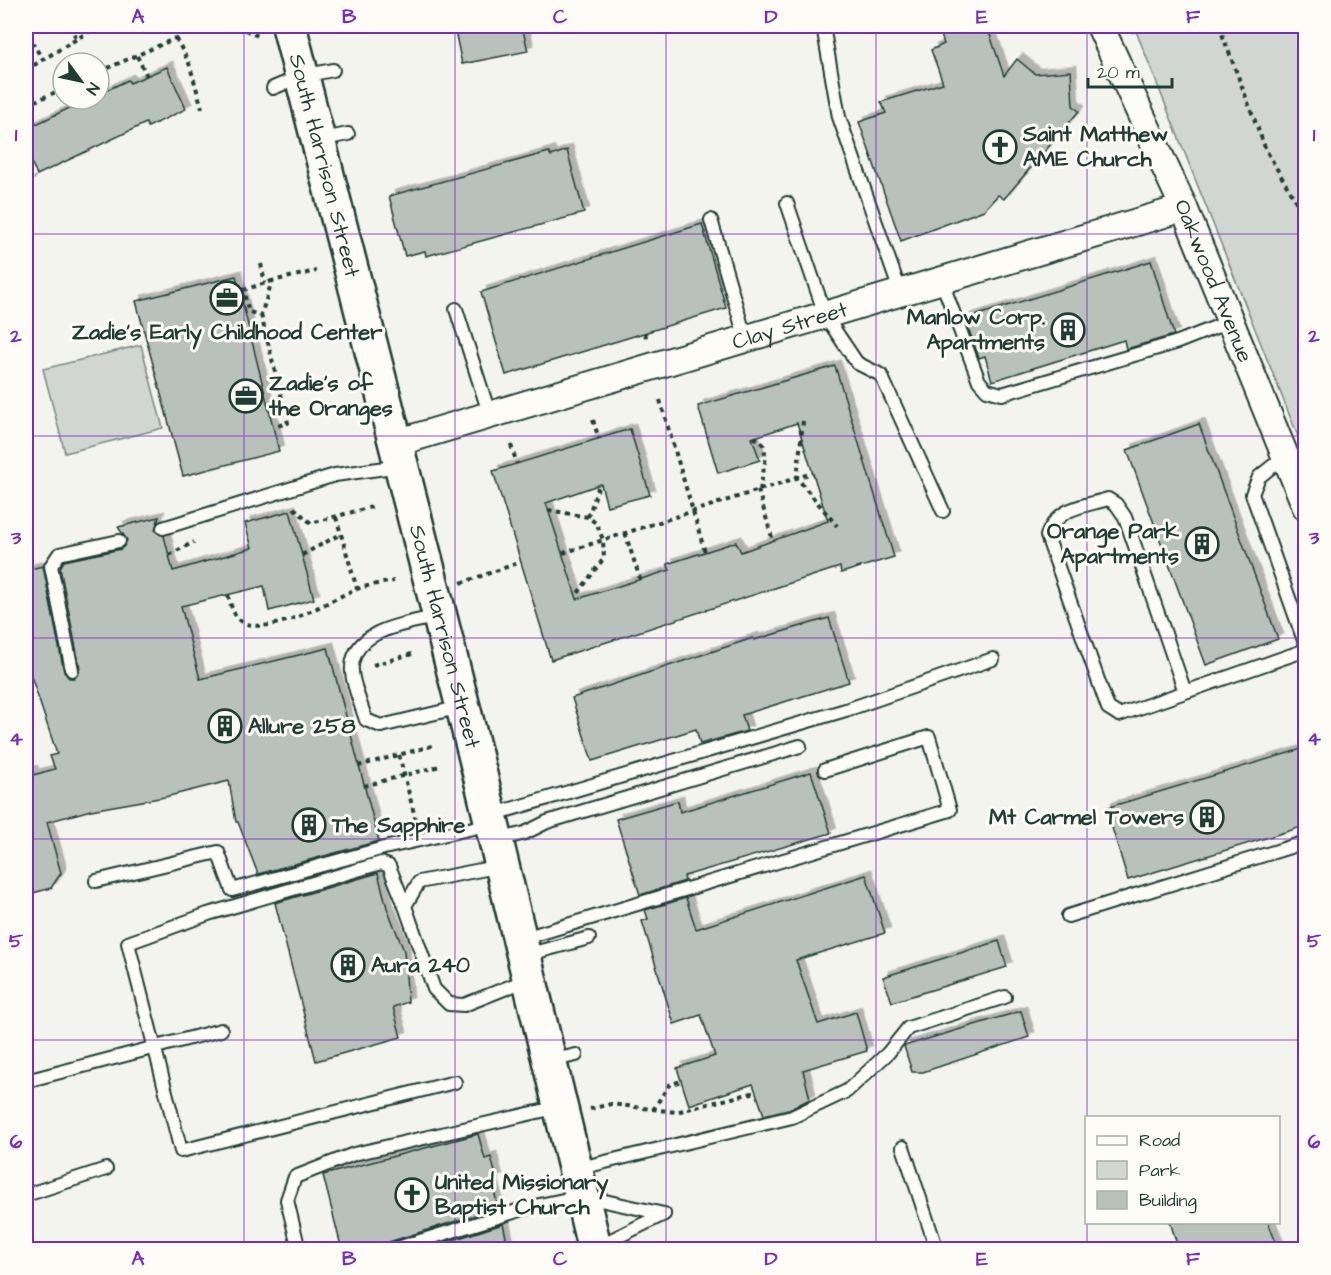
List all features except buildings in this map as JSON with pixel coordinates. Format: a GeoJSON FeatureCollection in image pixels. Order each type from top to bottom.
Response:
{"type":"FeatureCollection","features":[{"type":"Feature","properties":{"kind":"main road","name":"South Harrison Street"},"geometry":{"type":"LineString","coordinates":[[289,26],[287,82],[333,137],[398,454],[446,601],[463,706],[524,958],[562,1058],[572,1109],[578,1183],[595,1249]]}},
{"type":"Feature","properties":{"kind":"street","name":"Oakwood Avenue"},"geometry":{"type":"LineString","coordinates":[[1102,30],[1184,208],[1305,507]]}},
{"type":"Feature","properties":{"kind":"street","name":"Clay Street"},"geometry":{"type":"LineString","coordinates":[[398,454],[490,416],[1184,208]]}},
{"type":"Feature","properties":{"kind":"lane"},"geometry":{"type":"LineString","coordinates":[[823,26],[839,117],[901,294]]}},
{"type":"Feature","properties":{"kind":"lane"},"geometry":{"type":"LineString","coordinates":[[287,82],[333,70]]}},
{"type":"Feature","properties":{"kind":"lane"},"geometry":{"type":"LineString","coordinates":[[787,203],[826,316],[857,363],[881,375],[943,511]]}},
{"type":"Feature","properties":{"kind":"lane"},"geometry":{"type":"LineString","coordinates":[[711,220],[746,340]]}},
{"type":"Feature","properties":{"kind":"lane"},"geometry":{"type":"LineString","coordinates":[[942,282],[979,381],[987,390],[1002,393],[1178,342],[1231,321]]}},
{"type":"Feature","properties":{"kind":"lane"},"geometry":{"type":"LineString","coordinates":[[456,309],[490,416]]}},
{"type":"Feature","properties":{"kind":"lane"},"geometry":{"type":"LineString","coordinates":[[163,528],[398,454]]}},
{"type":"Feature","properties":{"kind":"lane"},"geometry":{"type":"LineString","coordinates":[[1185,692],[1125,517],[1116,504],[1108,499],[1063,512],[1052,522],[1047,536],[1108,708],[1119,715],[1185,692],[1305,648],[1252,494],[1259,477],[1286,456]]}},
{"type":"Feature","properties":{"kind":"lane"},"geometry":{"type":"LineString","coordinates":[[72,670],[51,566],[59,554],[119,541]]}},
{"type":"Feature","properties":{"kind":"lane"},"geometry":{"type":"LineString","coordinates":[[446,601],[376,632],[358,649],[351,666],[366,720],[381,726],[463,706]]}},
{"type":"Feature","properties":{"kind":"lane"},"geometry":{"type":"LineString","coordinates":[[405,906],[419,882],[495,836],[993,659]]}},
{"type":"Feature","properties":{"kind":"lane"},"geometry":{"type":"LineString","coordinates":[[455,1082],[181,1151],[128,944],[208,914],[381,863],[389,866],[434,989],[449,1004],[464,1005],[524,958],[950,810],[929,737],[825,770]]}},
{"type":"Feature","properties":{"kind":"lane"},"geometry":{"type":"LineString","coordinates":[[96,881],[218,852],[232,890],[421,840],[525,833],[547,822],[800,746]]}},
{"type":"Feature","properties":{"kind":"lane"},"geometry":{"type":"LineString","coordinates":[[1068,916],[1305,842]]}},
{"type":"Feature","properties":{"kind":"lane"},"geometry":{"type":"LineString","coordinates":[[524,958],[589,938]]}},
{"type":"Feature","properties":{"kind":"lane"},"geometry":{"type":"LineString","coordinates":[[391,1250],[530,1207],[578,1183],[792,1117],[847,1091],[888,1053],[908,1028],[1005,997]]}},
{"type":"Feature","properties":{"kind":"lane"},"geometry":{"type":"LineString","coordinates":[[26,1081],[221,1029]]}},
{"type":"Feature","properties":{"kind":"lane"},"geometry":{"type":"LineString","coordinates":[[299,1250],[287,1200],[295,1177],[354,1154],[572,1109]]}},
{"type":"Feature","properties":{"kind":"lane"},"geometry":{"type":"LineString","coordinates":[[903,1147],[937,1250]]}},
{"type":"Feature","properties":{"kind":"lane"},"geometry":{"type":"LineString","coordinates":[[26,1195],[106,1169]]}},
{"type":"Feature","properties":{"kind":"lane"},"geometry":{"type":"LineString","coordinates":[[578,1183],[664,1214],[595,1249]]}},
{"type":"Feature","properties":{"kind":"path"},"geometry":{"type":"LineString","coordinates":[[69,26],[77,39]]}},
{"type":"Feature","properties":{"kind":"path"},"geometry":{"type":"LineString","coordinates":[[26,70],[98,26]]}},
{"type":"Feature","properties":{"kind":"path"},"geometry":{"type":"LineString","coordinates":[[111,67],[176,38],[186,26]]}},
{"type":"Feature","properties":{"kind":"path"},"geometry":{"type":"LineString","coordinates":[[237,26],[258,36]]}},
{"type":"Feature","properties":{"kind":"path"},"geometry":{"type":"LineString","coordinates":[[1102,30],[1176,26]]}},
{"type":"Feature","properties":{"kind":"path"},"geometry":{"type":"LineString","coordinates":[[1219,26],[1266,150],[1305,219]]}},
{"type":"Feature","properties":{"kind":"path"},"geometry":{"type":"LineString","coordinates":[[176,38],[189,63],[202,108]]}},
{"type":"Feature","properties":{"kind":"path"},"geometry":{"type":"LineString","coordinates":[[32,42],[43,60]]}},
{"type":"Feature","properties":{"kind":"path"},"geometry":{"type":"LineString","coordinates":[[137,56],[147,76]]}},
{"type":"Feature","properties":{"kind":"path"},"geometry":{"type":"LineString","coordinates":[[35,124],[26,105],[51,94]]}},
{"type":"Feature","properties":{"kind":"path"},"geometry":{"type":"LineString","coordinates":[[26,174],[35,178]]}},
{"type":"Feature","properties":{"kind":"path"},"geometry":{"type":"LineString","coordinates":[[261,264],[265,283]]}},
{"type":"Feature","properties":{"kind":"path"},"geometry":{"type":"LineString","coordinates":[[261,315],[249,312],[241,290],[316,271]]}},
{"type":"Feature","properties":{"kind":"path"},"geometry":{"type":"LineString","coordinates":[[272,281],[261,315],[288,423],[273,427]]}},
{"type":"Feature","properties":{"kind":"path"},"geometry":{"type":"LineString","coordinates":[[660,400],[705,552]]}},
{"type":"Feature","properties":{"kind":"path"},"geometry":{"type":"LineString","coordinates":[[593,420],[599,439]]}},
{"type":"Feature","properties":{"kind":"path"},"geometry":{"type":"LineString","coordinates":[[803,421],[797,478],[837,526]]}},
{"type":"Feature","properties":{"kind":"path"},"geometry":{"type":"LineString","coordinates":[[754,437],[763,444],[766,457],[759,490],[773,541]]}},
{"type":"Feature","properties":{"kind":"path"},"geometry":{"type":"LineString","coordinates":[[511,445],[517,464]]}},
{"type":"Feature","properties":{"kind":"path"},"geometry":{"type":"LineString","coordinates":[[563,553],[812,473]]}},
{"type":"Feature","properties":{"kind":"path"},"geometry":{"type":"LineString","coordinates":[[588,517],[599,484]]}},
{"type":"Feature","properties":{"kind":"path"},"geometry":{"type":"LineString","coordinates":[[291,505],[311,523],[375,506]]}},
{"type":"Feature","properties":{"kind":"path"},"geometry":{"type":"LineString","coordinates":[[548,510],[588,517],[597,524],[603,540],[604,558],[576,596]]}},
{"type":"Feature","properties":{"kind":"path"},"geometry":{"type":"LineString","coordinates":[[336,517],[357,589]]}},
{"type":"Feature","properties":{"kind":"path"},"geometry":{"type":"LineString","coordinates":[[625,533],[640,579]]}},
{"type":"Feature","properties":{"kind":"path"},"geometry":{"type":"LineString","coordinates":[[302,555],[341,534]]}},
{"type":"Feature","properties":{"kind":"path"},"geometry":{"type":"LineString","coordinates":[[169,555],[198,539]]}},
{"type":"Feature","properties":{"kind":"path"},"geometry":{"type":"LineString","coordinates":[[446,601],[521,562]]}},
{"type":"Feature","properties":{"kind":"path"},"geometry":{"type":"LineString","coordinates":[[228,595],[234,615],[245,624],[258,626],[324,607],[357,589],[394,581]]}},
{"type":"Feature","properties":{"kind":"path"},"geometry":{"type":"LineString","coordinates":[[366,666],[412,654]]}},
{"type":"Feature","properties":{"kind":"path"},"geometry":{"type":"LineString","coordinates":[[358,766],[435,745]]}},
{"type":"Feature","properties":{"kind":"path"},"geometry":{"type":"LineString","coordinates":[[399,755],[421,840]]}},
{"type":"Feature","properties":{"kind":"path"},"geometry":{"type":"LineString","coordinates":[[364,786],[441,766]]}},
{"type":"Feature","properties":{"kind":"path"},"geometry":{"type":"LineString","coordinates":[[653,1110],[669,1085],[681,1081]]}},
{"type":"Feature","properties":{"kind":"path"},"geometry":{"type":"LineString","coordinates":[[572,1109],[611,1104],[676,1112],[700,1108],[756,1092]]}},
{"type":"Feature","properties":{"kind":"green space"},"geometry":{"type":"Polygon","coordinates":[[[1134,26],[1305,26],[1305,454],[1134,26]]]}},
{"type":"Feature","properties":{"kind":"green space"},"geometry":{"type":"Polygon","coordinates":[[[141,345],[163,428],[65,453],[43,369],[141,345]]]}},
{"type":"Feature","properties":{"kind":"place","name":"Saint Matthew AME Church"},"geometry":{"type":"Point","coordinates":[1000,147]}},
{"type":"Feature","properties":{"kind":"place","name":"Zadie's Early Childhood Center"},"geometry":{"type":"Point","coordinates":[227,298]}},
{"type":"Feature","properties":{"kind":"place","name":"Manlow Corp. Apartments"},"geometry":{"type":"Point","coordinates":[1068,330]}},
{"type":"Feature","properties":{"kind":"place","name":"Zadie's of the Oranges"},"geometry":{"type":"Point","coordinates":[246,396]}},
{"type":"Feature","properties":{"kind":"place","name":"Orange Park Apartments"},"geometry":{"type":"Point","coordinates":[1202,544]}},
{"type":"Feature","properties":{"kind":"place","name":"Allure 258"},"geometry":{"type":"Point","coordinates":[225,726]}},
{"type":"Feature","properties":{"kind":"place","name":"Mt Carmel Towers"},"geometry":{"type":"Point","coordinates":[1207,817]}},
{"type":"Feature","properties":{"kind":"place","name":"The Sapphire"},"geometry":{"type":"Point","coordinates":[309,825]}},
{"type":"Feature","properties":{"kind":"place","name":"Aura 240"},"geometry":{"type":"Point","coordinates":[348,965]}},
{"type":"Feature","properties":{"kind":"place","name":"United Missionary Baptist Church"},"geometry":{"type":"Point","coordinates":[412,1195]}}]}
